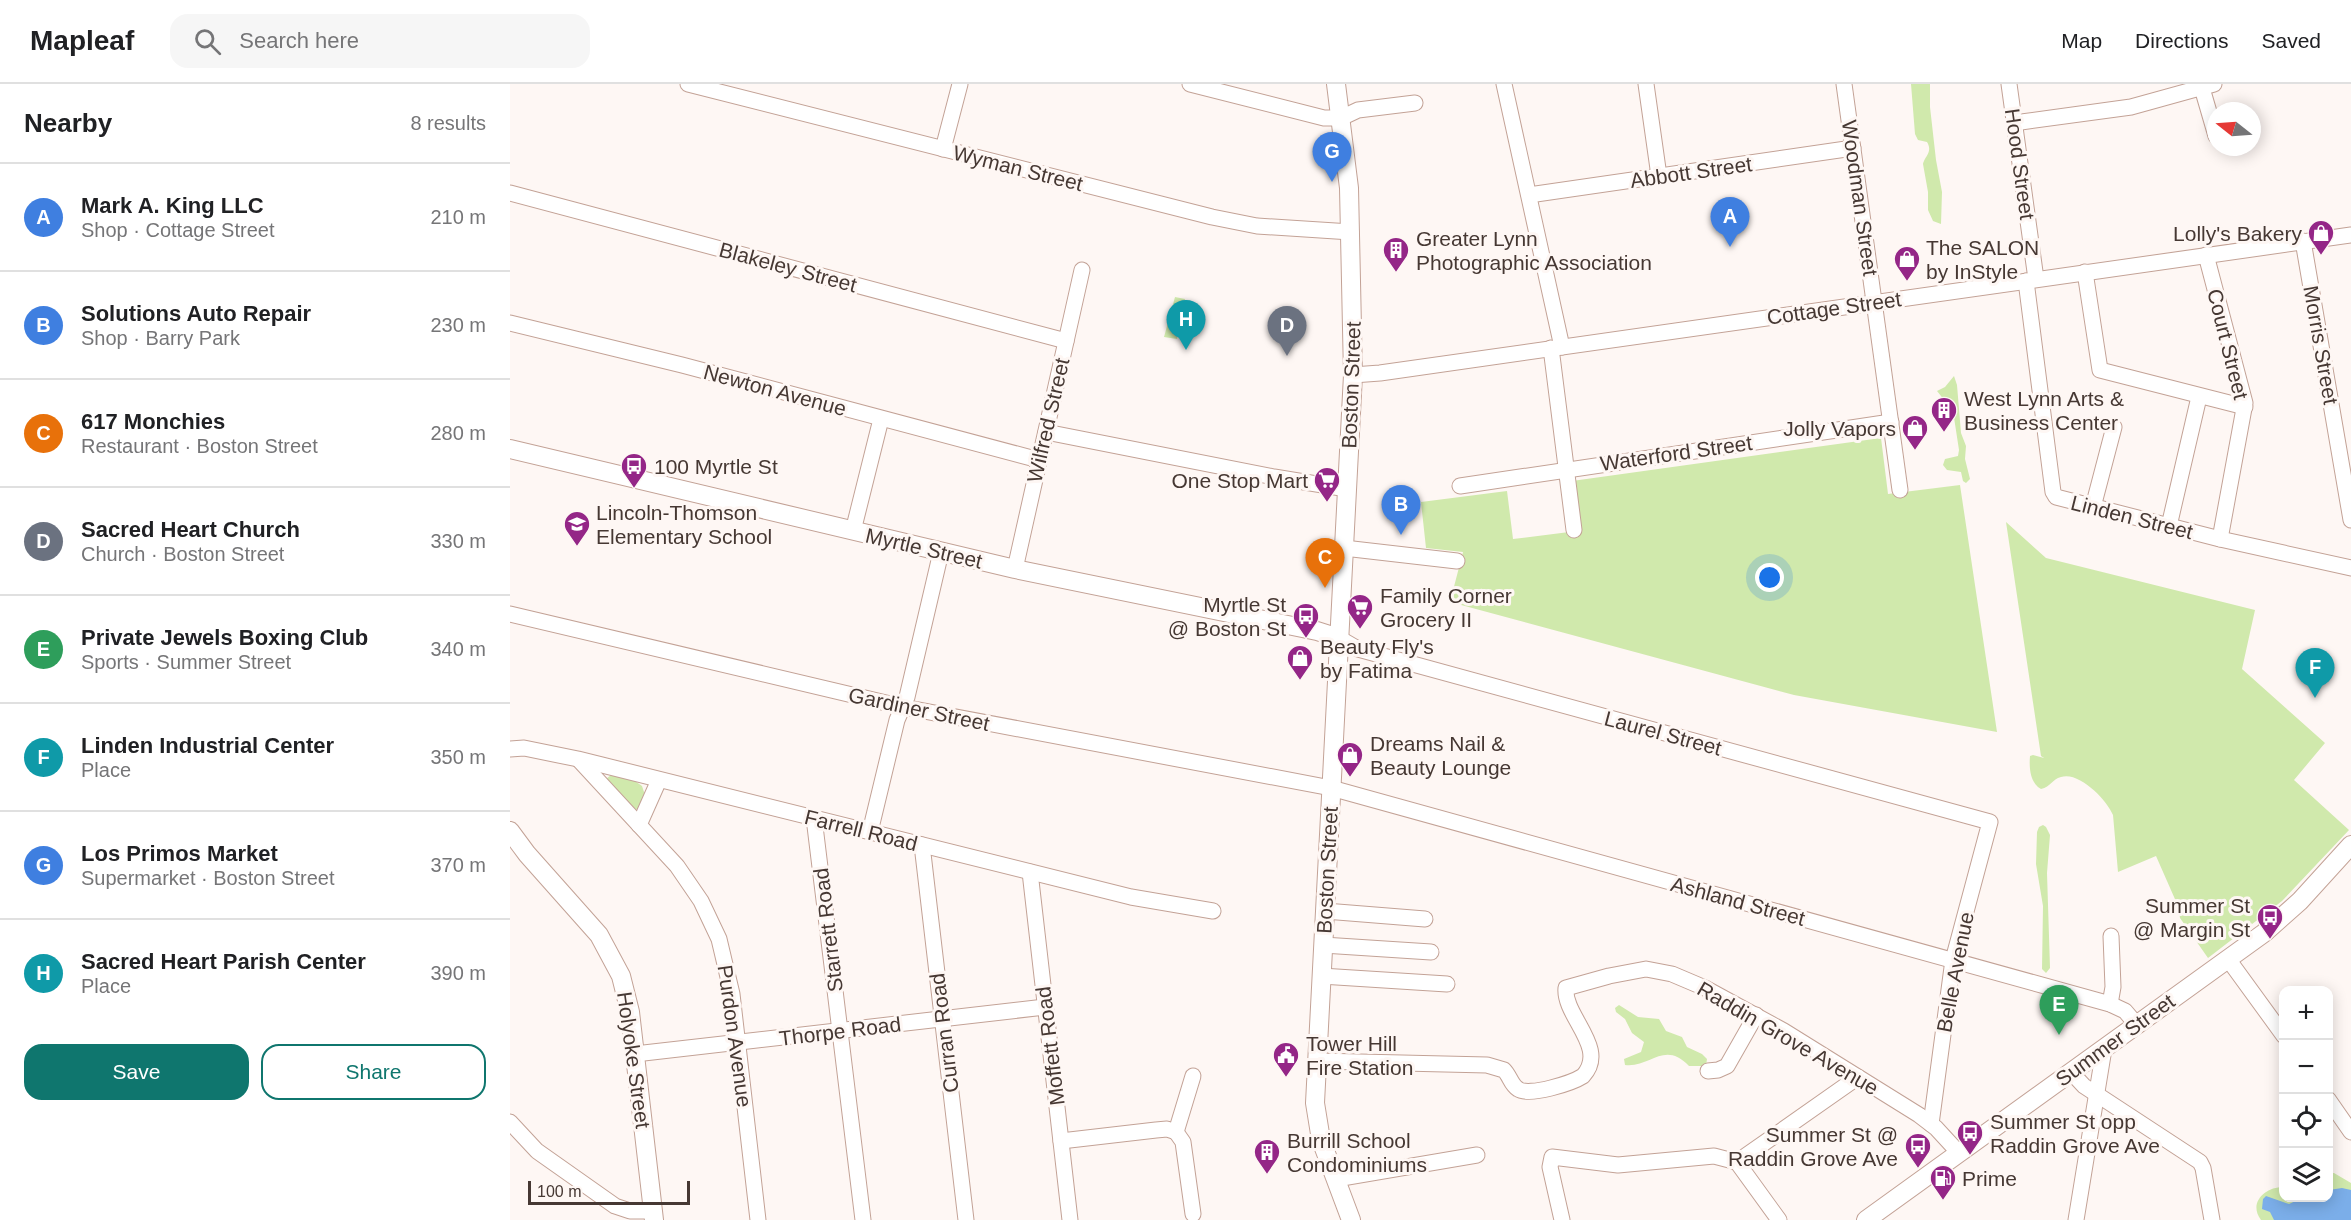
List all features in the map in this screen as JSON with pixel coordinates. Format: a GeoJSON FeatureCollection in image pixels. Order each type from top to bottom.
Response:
{"type":"FeatureCollection","features":[{"type":"Feature","properties":{"kind":"main road","name":"Boston Street"},"geometry":{"type":"LineString","coordinates":[[1336,84],[1348,171],[1353,375],[1315,1103],[1317,1125],[1351,1220]]}},
{"type":"Feature","properties":{"kind":"main road","name":"Myrtle Street"},"geometry":{"type":"LineString","coordinates":[[510,449],[1015,569],[1317,631],[1339,638]]}},
{"type":"Feature","properties":{"kind":"main road","name":"Holyoke Street"},"geometry":{"type":"LineString","coordinates":[[510,831],[527,854],[594,927],[610,951],[627,994],[653,1215]]}},
{"type":"Feature","properties":{"kind":"main road","name":"Summer Street"},"geometry":{"type":"LineString","coordinates":[[1866,1220],[2265,933],[2300,901],[2351,845]]}},
{"type":"Feature","properties":{"kind":"street","name":"Wyman Street"},"geometry":{"type":"LineString","coordinates":[[688,84],[1223,220],[1281,228],[1351,232]]}},
{"type":"Feature","properties":{"kind":"street"},"geometry":{"type":"LineString","coordinates":[[943,149],[960,84]]}},
{"type":"Feature","properties":{"kind":"street"},"geometry":{"type":"LineString","coordinates":[[1190,84],[1319,117],[1341,118],[1354,111],[1415,102]]}},
{"type":"Feature","properties":{"kind":"street"},"geometry":{"type":"LineString","coordinates":[[1504,84],[1528,195],[1556,348],[1567,471],[1575,530]]}},
{"type":"Feature","properties":{"kind":"street"},"geometry":{"type":"LineString","coordinates":[[1646,84],[1659,176]]}},
{"type":"Feature","properties":{"kind":"street","name":"Woodman Street"},"geometry":{"type":"LineString","coordinates":[[1845,84],[1900,490]]}},
{"type":"Feature","properties":{"kind":"street","name":"Hood Street"},"geometry":{"type":"LineString","coordinates":[[2009,84],[2030,280]]}},
{"type":"Feature","properties":{"kind":"street"},"geometry":{"type":"LineString","coordinates":[[2014,123],[2131,107],[2208,86],[2211,102]]}},
{"type":"Feature","properties":{"kind":"street","name":"Abbott Street"},"geometry":{"type":"LineString","coordinates":[[1528,195],[1853,148]]}},
{"type":"Feature","properties":{"kind":"street","name":"Blakeley Street"},"geometry":{"type":"LineString","coordinates":[[510,193],[1066,341]]}},
{"type":"Feature","properties":{"kind":"street","name":"Cottage Street"},"geometry":{"type":"LineString","coordinates":[[1353,375],[1380,374],[2351,235]]}},
{"type":"Feature","properties":{"kind":"street","name":"Morris Street"},"geometry":{"type":"LineString","coordinates":[[2303,241],[2351,520]]}},
{"type":"Feature","properties":{"kind":"street","name":"Court Street"},"geometry":{"type":"LineString","coordinates":[[2206,255],[2245,407],[2220,539]]}},
{"type":"Feature","properties":{"kind":"street","name":"Wilfred Street"},"geometry":{"type":"LineString","coordinates":[[1015,569],[1082,270]]}},
{"type":"Feature","properties":{"kind":"street"},"geometry":{"type":"LineString","coordinates":[[2085,272],[2100,370],[2245,407]]}},
{"type":"Feature","properties":{"kind":"street","name":"Linden Street"},"geometry":{"type":"LineString","coordinates":[[2030,280],[2054,494],[2059,499],[2220,539],[2351,568]]}},
{"type":"Feature","properties":{"kind":"street","name":"Newton Avenue"},"geometry":{"type":"LineString","coordinates":[[510,323],[682,365],[1039,460]]}},
{"type":"Feature","properties":{"kind":"street"},"geometry":{"type":"LineString","coordinates":[[2169,526],[2199,397]]}},
{"type":"Feature","properties":{"kind":"street"},"geometry":{"type":"LineString","coordinates":[[853,531],[881,419]]}},
{"type":"Feature","properties":{"kind":"street","name":"Waterford Street"},"geometry":{"type":"LineString","coordinates":[[1460,486],[1891,422]]}},
{"type":"Feature","properties":{"kind":"street"},"geometry":{"type":"LineString","coordinates":[[2093,507],[2114,427]]}},
{"type":"Feature","properties":{"kind":"street"},"geometry":{"type":"LineString","coordinates":[[1046,432],[1347,489]]}},
{"type":"Feature","properties":{"kind":"street"},"geometry":{"type":"LineString","coordinates":[[1344,548],[1457,561]]}},
{"type":"Feature","properties":{"kind":"street"},"geometry":{"type":"LineString","coordinates":[[870,832],[941,552]]}},
{"type":"Feature","properties":{"kind":"street","name":"Gardiner Street"},"geometry":{"type":"LineString","coordinates":[[510,614],[903,708],[1331,788]]}},
{"type":"Feature","properties":{"kind":"street","name":"Laurel Street"},"geometry":{"type":"LineString","coordinates":[[1339,638],[1358,649],[1990,822]]}},
{"type":"Feature","properties":{"kind":"street","name":"Farrell Road"},"geometry":{"type":"LineString","coordinates":[[510,749],[524,748],[578,759],[1131,897],[1213,911]]}},
{"type":"Feature","properties":{"kind":"street","name":"Purdon Avenue"},"geometry":{"type":"LineString","coordinates":[[578,759],[685,877],[714,926],[728,973],[758,1220]]}},
{"type":"Feature","properties":{"kind":"street"},"geometry":{"type":"LineString","coordinates":[[639,825],[659,780]]}},
{"type":"Feature","properties":{"kind":"street","name":"Ashland Street"},"geometry":{"type":"LineString","coordinates":[[1331,788],[2110,1004],[2125,1011],[2137,1025]]}},
{"type":"Feature","properties":{"kind":"street","name":"Starrett Road"},"geometry":{"type":"LineString","coordinates":[[814,818],[863,1220]]}},
{"type":"Feature","properties":{"kind":"street","name":"Belle Avenue"},"geometry":{"type":"LineString","coordinates":[[1931,1124],[1953,960],[1990,822]]}},
{"type":"Feature","properties":{"kind":"street","name":"Curran Road"},"geometry":{"type":"LineString","coordinates":[[922,845],[966,1220]]}},
{"type":"Feature","properties":{"kind":"street","name":"Moffett Road"},"geometry":{"type":"LineString","coordinates":[[1030,872],[1070,1220]]}},
{"type":"Feature","properties":{"kind":"street"},"geometry":{"type":"LineString","coordinates":[[1325,911],[1425,919]]}},
{"type":"Feature","properties":{"kind":"street"},"geometry":{"type":"LineString","coordinates":[[2110,1004],[2113,987],[2111,936]]}},
{"type":"Feature","properties":{"kind":"street"},"geometry":{"type":"LineString","coordinates":[[1323,945],[1431,952]]}},
{"type":"Feature","properties":{"kind":"street"},"geometry":{"type":"LineString","coordinates":[[2228,959],[2279,1030]]}},
{"type":"Feature","properties":{"kind":"street","name":"Raddin Grove Avenue"},"geometry":{"type":"LineString","coordinates":[[1317,1061],[1496,1066],[1506,1071],[1516,1089],[1527,1092],[1562,1085],[1586,1073],[1591,1060],[1589,1044],[1571,1008],[1566,988],[1609,976],[1649,969],[1672,974],[1711,990],[1756,1015],[1931,1124],[1959,1153]]}},
{"type":"Feature","properties":{"kind":"street"},"geometry":{"type":"LineString","coordinates":[[1321,976],[1447,984]]}},
{"type":"Feature","properties":{"kind":"street","name":"Thorpe Road"},"geometry":{"type":"LineString","coordinates":[[635,1054],[1045,1007]]}},
{"type":"Feature","properties":{"kind":"street"},"geometry":{"type":"LineString","coordinates":[[1708,1071],[1727,1066],[1756,1015]]}},
{"type":"Feature","properties":{"kind":"street"},"geometry":{"type":"LineString","coordinates":[[2076,1220],[2104,1049]]}},
{"type":"Feature","properties":{"kind":"street"},"geometry":{"type":"LineString","coordinates":[[2072,1072],[2082,1085],[2198,1160],[2203,1168],[2212,1220]]}},
{"type":"Feature","properties":{"kind":"street"},"geometry":{"type":"LineString","coordinates":[[1176,1132],[1193,1076]]}},
{"type":"Feature","properties":{"kind":"street"},"geometry":{"type":"LineString","coordinates":[[1737,1162],[1858,1077]]}},
{"type":"Feature","properties":{"kind":"street"},"geometry":{"type":"LineString","coordinates":[[2333,1105],[2351,1132]]}},
{"type":"Feature","properties":{"kind":"street"},"geometry":{"type":"LineString","coordinates":[[510,1122],[537,1150],[615,1206],[653,1215]]}},
{"type":"Feature","properties":{"kind":"street"},"geometry":{"type":"LineString","coordinates":[[1060,1141],[1167,1129],[1176,1132],[1183,1142],[1193,1214]]}},
{"type":"Feature","properties":{"kind":"street"},"geometry":{"type":"LineString","coordinates":[[1336,1179],[1477,1155]]}},
{"type":"Feature","properties":{"kind":"street"},"geometry":{"type":"LineString","coordinates":[[1562,1220],[1550,1167],[1552,1157],[1618,1164],[1714,1156],[1737,1162],[1779,1220]]}},
{"type":"Feature","properties":{"kind":"green space"},"geometry":{"type":"Polygon","coordinates":[[[1911,84],[1930,84],[1930,107],[1942,192],[1941,224],[1933,221],[1928,210],[1928,192],[1923,164],[1929,149],[1927,142],[1918,140],[1915,134],[1911,84]]]}},
{"type":"Feature","properties":{"kind":"green space"},"geometry":{"type":"Polygon","coordinates":[[[1175,297],[1185,299],[1177,339],[1164,337],[1175,297]]]}},
{"type":"Feature","properties":{"kind":"green space"},"geometry":{"type":"Polygon","coordinates":[[[1954,376],[1957,385],[1961,433],[1966,446],[1965,459],[1970,479],[1966,483],[1963,481],[1961,472],[1947,470],[1943,465],[1945,459],[1958,456],[1959,450],[1953,411],[1937,391],[1945,387],[1954,376]]]}},
{"type":"Feature","properties":{"kind":"green space"},"geometry":{"type":"Polygon","coordinates":[[[1881,438],[1888,494],[1960,485],[1997,732],[1794,695],[1450,602],[1463,552],[1426,548],[1421,502],[1507,491],[1513,539],[1577,531],[1572,481],[1881,438]]]}},
{"type":"Feature","properties":{"kind":"green space"},"geometry":{"type":"Polygon","coordinates":[[[2006,522],[2046,558],[2255,610],[2242,669],[2325,743],[2294,780],[2349,830],[2282,901],[2208,958],[2180,918],[2178,906],[2156,856],[2118,872],[2113,815],[2099,795],[2084,782],[2068,776],[2058,778],[2041,789],[2032,779],[2030,756],[2044,758],[2041,756],[2006,522]]]}},
{"type":"Feature","properties":{"kind":"green space"},"geometry":{"type":"Polygon","coordinates":[[[611,775],[635,781],[642,786],[645,795],[638,809],[635,810],[606,779],[611,775]]]}},
{"type":"Feature","properties":{"kind":"green space"},"geometry":{"type":"Polygon","coordinates":[[[2043,825],[2050,835],[2047,873],[2050,968],[2046,973],[2042,969],[2043,906],[2036,864],[2037,832],[2043,825]]]}},
{"type":"Feature","properties":{"kind":"green space"},"geometry":{"type":"Polygon","coordinates":[[[1619,1005],[1638,1017],[1659,1019],[1666,1031],[1682,1037],[1687,1047],[1707,1059],[1706,1066],[1689,1066],[1672,1055],[1657,1057],[1634,1065],[1625,1065],[1624,1059],[1641,1052],[1644,1042],[1632,1033],[1625,1019],[1616,1012],[1615,1008],[1619,1005]]]}},
{"type":"Feature","properties":{"kind":"green space"},"geometry":{"type":"Polygon","coordinates":[[[2334,1173],[2351,1183],[2351,1220],[2261,1220],[2256,1208],[2260,1197],[2279,1188],[2279,1202],[2333,1202],[2334,1173]]]}},
{"type":"Feature","properties":{"kind":"water"},"geometry":{"type":"Polygon","coordinates":[[[2333,1189],[2351,1190],[2351,1220],[2274,1220],[2270,1212],[2262,1209],[2263,1199],[2266,1196],[2289,1204],[2293,1202],[2333,1202],[2333,1189]]]}},
{"type":"Feature","properties":{"kind":"place","name":"Los Primos Market"},"geometry":{"type":"Point","coordinates":[1332,182]}},
{"type":"Feature","properties":{"kind":"place","name":"Mark A. King LLC"},"geometry":{"type":"Point","coordinates":[1730,247]}},
{"type":"Feature","properties":{"kind":"place","name":"Lolly's Bakery"},"geometry":{"type":"Point","coordinates":[2321,256]}},
{"type":"Feature","properties":{"kind":"place","name":"Greater Lynn Photographic Association"},"geometry":{"type":"Point","coordinates":[1396,273]}},
{"type":"Feature","properties":{"kind":"place","name":"The SALON by InStyle"},"geometry":{"type":"Point","coordinates":[1907,282]}},
{"type":"Feature","properties":{"kind":"place","name":"Sacred Heart Parish Center"},"geometry":{"type":"Point","coordinates":[1186,350]}},
{"type":"Feature","properties":{"kind":"place","name":"Sacred Heart Church"},"geometry":{"type":"Point","coordinates":[1287,356]}},
{"type":"Feature","properties":{"kind":"place","name":"West Lynn Arts & Business Center"},"geometry":{"type":"Point","coordinates":[1944,433]}},
{"type":"Feature","properties":{"kind":"place","name":"Jolly Vapors"},"geometry":{"type":"Point","coordinates":[1915,451]}},
{"type":"Feature","properties":{"kind":"place","name":"100 Myrtle St"},"geometry":{"type":"Point","coordinates":[634,489]}},
{"type":"Feature","properties":{"kind":"place","name":"One Stop Mart"},"geometry":{"type":"Point","coordinates":[1327,503]}},
{"type":"Feature","properties":{"kind":"place","name":"Solutions Auto Repair"},"geometry":{"type":"Point","coordinates":[1401,535]}},
{"type":"Feature","properties":{"kind":"place","name":"Lincoln-Thomson Elementary School"},"geometry":{"type":"Point","coordinates":[577,547]}},
{"type":"Feature","properties":{"kind":"place","name":"617 Monchies"},"geometry":{"type":"Point","coordinates":[1325,588]}},
{"type":"Feature","properties":{"kind":"place","name":"Family Corner Grocery II"},"geometry":{"type":"Point","coordinates":[1360,630]}},
{"type":"Feature","properties":{"kind":"place","name":"Myrtle St @ Boston St"},"geometry":{"type":"Point","coordinates":[1306,639]}},
{"type":"Feature","properties":{"kind":"place","name":"Beauty Fly's by Fatima"},"geometry":{"type":"Point","coordinates":[1300,681]}},
{"type":"Feature","properties":{"kind":"place","name":"Linden Industrial Center"},"geometry":{"type":"Point","coordinates":[2315,698]}},
{"type":"Feature","properties":{"kind":"place","name":"Dreams Nail & Beauty Lounge"},"geometry":{"type":"Point","coordinates":[1350,778]}},
{"type":"Feature","properties":{"kind":"place","name":"Summer St @ Margin St"},"geometry":{"type":"Point","coordinates":[2270,940]}},
{"type":"Feature","properties":{"kind":"place","name":"Private Jewels Boxing Club"},"geometry":{"type":"Point","coordinates":[2059,1035]}},
{"type":"Feature","properties":{"kind":"place","name":"Tower Hill Fire Station"},"geometry":{"type":"Point","coordinates":[1286,1078]}},
{"type":"Feature","properties":{"kind":"place","name":"Summer St opp Raddin Grove Ave"},"geometry":{"type":"Point","coordinates":[1970,1156]}},
{"type":"Feature","properties":{"kind":"place","name":"Summer St @ Raddin Grove Ave"},"geometry":{"type":"Point","coordinates":[1918,1169]}},
{"type":"Feature","properties":{"kind":"place","name":"Burrill School Condominiums"},"geometry":{"type":"Point","coordinates":[1267,1175]}},
{"type":"Feature","properties":{"kind":"place","name":"Prime"},"geometry":{"type":"Point","coordinates":[1943,1201]}}]}
